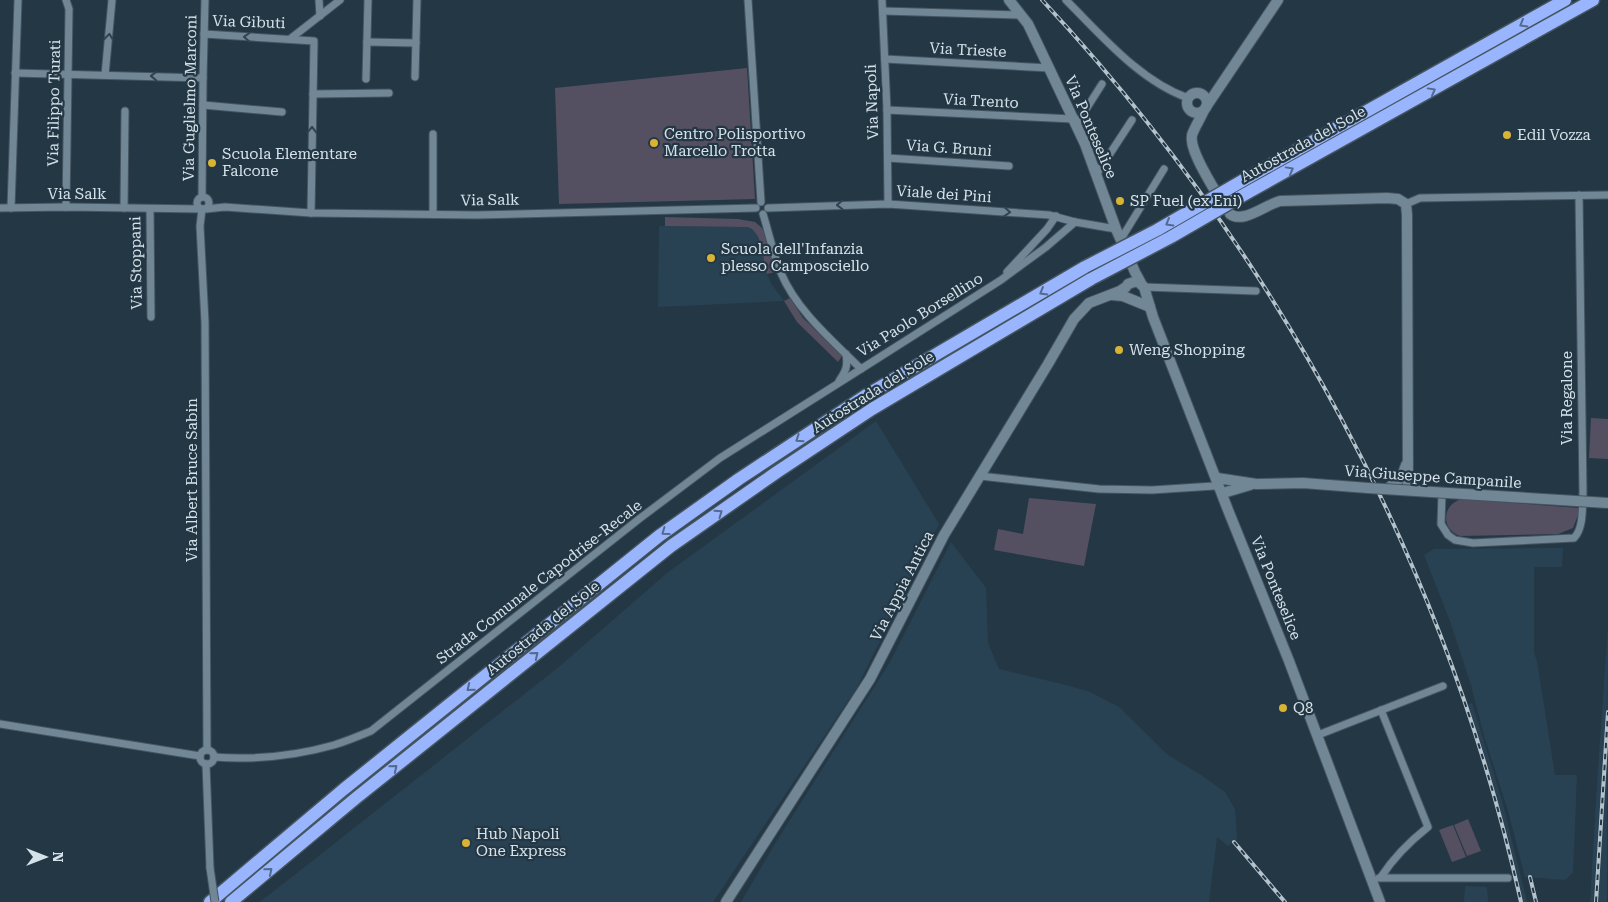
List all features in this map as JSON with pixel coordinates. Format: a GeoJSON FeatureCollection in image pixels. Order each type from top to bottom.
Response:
{"type":"FeatureCollection","features":[{"type":"Feature","properties":{"kind":"highway","name":"Autostrada del Sole"},"geometry":{"type":"LineString","coordinates":[[210,902],[344,789],[659,536],[739,479],[865,396],[1085,267],[1157,230],[1565,0]]}},
{"type":"Feature","properties":{"kind":"highway","name":"Autostrada del Sole"},"geometry":{"type":"LineString","coordinates":[[232,902],[356,798],[671,546],[872,409],[1091,279],[1171,238],[1593,0]]}},
{"type":"Feature","properties":{"kind":"street"},"geometry":{"type":"LineString","coordinates":[[11,208],[18,0]]}},
{"type":"Feature","properties":{"kind":"street","name":"Via Filippo Turati"},"geometry":{"type":"LineString","coordinates":[[66,0],[69,10],[66,207]]}},
{"type":"Feature","properties":{"kind":"street"},"geometry":{"type":"LineString","coordinates":[[105,75],[112,0]]}},
{"type":"Feature","properties":{"kind":"street","name":"Via Guglielmo Marconi"},"geometry":{"type":"LineString","coordinates":[[203,198],[202,78],[205,0]]}},
{"type":"Feature","properties":{"kind":"street"},"geometry":{"type":"LineString","coordinates":[[319,0],[320,16]]}},
{"type":"Feature","properties":{"kind":"street","name":"Via Gibuti"},"geometry":{"type":"LineString","coordinates":[[204,34],[290,39],[340,0]]}},
{"type":"Feature","properties":{"kind":"street"},"geometry":{"type":"LineString","coordinates":[[366,79],[368,0]]}},
{"type":"Feature","properties":{"kind":"street"},"geometry":{"type":"LineString","coordinates":[[415,77],[417,0]]}},
{"type":"Feature","properties":{"kind":"street"},"geometry":{"type":"LineString","coordinates":[[748,0],[758,213],[765,211]]}},
{"type":"Feature","properties":{"kind":"street","name":"Via Napoli"},"geometry":{"type":"LineString","coordinates":[[882,0],[887,110],[888,204]]}},
{"type":"Feature","properties":{"kind":"street","name":"Via Ponteselice"},"geometry":{"type":"LineString","coordinates":[[1009,0],[1028,24],[1049,68],[1074,122],[1116,229],[1143,288],[1215,482],[1222,493],[1355,833],[1376,879],[1380,902]]}},
{"type":"Feature","properties":{"kind":"street"},"geometry":{"type":"LineString","coordinates":[[1066,0],[1120,53],[1153,80],[1172,92],[1188,98]]}},
{"type":"Feature","properties":{"kind":"street"},"geometry":{"type":"LineString","coordinates":[[1214,189],[1192,145],[1192,135],[1205,109],[1278,0]]}},
{"type":"Feature","properties":{"kind":"street"},"geometry":{"type":"LineString","coordinates":[[882,11],[1021,15]]}},
{"type":"Feature","properties":{"kind":"street"},"geometry":{"type":"LineString","coordinates":[[290,39],[314,41],[311,213]]}},
{"type":"Feature","properties":{"kind":"street"},"geometry":{"type":"LineString","coordinates":[[367,42],[416,43]]}},
{"type":"Feature","properties":{"kind":"street","name":"Via Trieste"},"geometry":{"type":"LineString","coordinates":[[885,59],[1049,68]]}},
{"type":"Feature","properties":{"kind":"street"},"geometry":{"type":"LineString","coordinates":[[15,73],[202,78]]}},
{"type":"Feature","properties":{"kind":"street"},"geometry":{"type":"LineString","coordinates":[[1074,122],[1102,84]]}},
{"type":"Feature","properties":{"kind":"street"},"geometry":{"type":"LineString","coordinates":[[1196,128],[1196,120],[1187,104],[1188,98],[1193,94],[1216,92]]}},
{"type":"Feature","properties":{"kind":"street"},"geometry":{"type":"LineString","coordinates":[[313,94],[389,93]]}},
{"type":"Feature","properties":{"kind":"street"},"geometry":{"type":"LineString","coordinates":[[1190,111],[1197,113],[1205,109],[1207,101],[1200,94]]}},
{"type":"Feature","properties":{"kind":"street"},"geometry":{"type":"LineString","coordinates":[[202,105],[282,112]]}},
{"type":"Feature","properties":{"kind":"street","name":"Via Trento"},"geometry":{"type":"LineString","coordinates":[[887,110],[1074,122]]}},
{"type":"Feature","properties":{"kind":"street"},"geometry":{"type":"LineString","coordinates":[[124,208],[125,111]]}},
{"type":"Feature","properties":{"kind":"street"},"geometry":{"type":"LineString","coordinates":[[1096,175],[1132,120]]}},
{"type":"Feature","properties":{"kind":"street"},"geometry":{"type":"LineString","coordinates":[[433,214],[434,134]]}},
{"type":"Feature","properties":{"kind":"street","name":"Via G. Bruni"},"geometry":{"type":"LineString","coordinates":[[888,158],[1009,166]]}},
{"type":"Feature","properties":{"kind":"street"},"geometry":{"type":"LineString","coordinates":[[1121,239],[1164,169]]}},
{"type":"Feature","properties":{"kind":"street"},"geometry":{"type":"LineString","coordinates":[[1406,204],[1420,198],[1608,194]]}},
{"type":"Feature","properties":{"kind":"street","name":"Via Regalone"},"geometry":{"type":"LineString","coordinates":[[1442,493],[1441,524],[1443,529],[1451,538],[1462,542],[1574,538],[1576,536],[1581,524],[1583,485],[1579,195]]}},
{"type":"Feature","properties":{"kind":"street"},"geometry":{"type":"LineString","coordinates":[[183,208],[203,198]]}},
{"type":"Feature","properties":{"kind":"street"},"geometry":{"type":"LineString","coordinates":[[203,198],[209,204],[203,209],[196,204],[203,198]]}},
{"type":"Feature","properties":{"kind":"street","name":"Via Salk"},"geometry":{"type":"LineString","coordinates":[[203,198],[225,207]]}},
{"type":"Feature","properties":{"kind":"street"},"geometry":{"type":"LineString","coordinates":[[1230,214],[1234,217],[1244,217],[1272,203],[1286,201],[1387,198],[1398,199],[1406,204],[1408,215],[1408,490]]}},
{"type":"Feature","properties":{"kind":"street","name":"Viale dei Pini"},"geometry":{"type":"LineString","coordinates":[[765,211],[888,204],[1049,214],[1075,222],[1116,229]]}},
{"type":"Feature","properties":{"kind":"street","name":"Via Salk"},"geometry":{"type":"LineString","coordinates":[[0,208],[203,209],[225,207],[311,213],[476,215],[758,205]]}},
{"type":"Feature","properties":{"kind":"street","name":"Via Stoppani"},"geometry":{"type":"LineString","coordinates":[[150,208],[150,317]]}},
{"type":"Feature","properties":{"kind":"street","name":"Via Albert Bruce Sabin"},"geometry":{"type":"LineString","coordinates":[[203,209],[200,226],[206,322],[207,750]]}},
{"type":"Feature","properties":{"kind":"street","name":"Via Paolo Borsellino"},"geometry":{"type":"LineString","coordinates":[[765,211],[778,265],[788,287],[805,313],[861,369],[1001,280],[1075,222]]}},
{"type":"Feature","properties":{"kind":"street","name":"Via Paolo Borsellino"},"geometry":{"type":"LineString","coordinates":[[1001,280],[1047,229],[1056,216]]}},
{"type":"Feature","properties":{"kind":"street"},"geometry":{"type":"LineString","coordinates":[[1132,299],[1126,293],[1127,285],[1134,269]]}},
{"type":"Feature","properties":{"kind":"street"},"geometry":{"type":"LineString","coordinates":[[1127,285],[1137,282],[1143,288],[1256,291]]}},
{"type":"Feature","properties":{"kind":"street","name":"Via Appia Antica"},"geometry":{"type":"LineString","coordinates":[[726,902],[870,679],[944,535],[1074,319],[1089,303],[1111,295],[1127,285]]}},
{"type":"Feature","properties":{"kind":"street"},"geometry":{"type":"LineString","coordinates":[[1132,299],[1143,296],[1143,288]]}},
{"type":"Feature","properties":{"kind":"street"},"geometry":{"type":"LineString","coordinates":[[1111,295],[1132,299],[1150,307]]}},
{"type":"Feature","properties":{"kind":"street"},"geometry":{"type":"LineString","coordinates":[[836,385],[848,365],[846,354]]}},
{"type":"Feature","properties":{"kind":"street","name":"Strada Comunale Capodrise-Recale"},"geometry":{"type":"LineString","coordinates":[[214,757],[242,759],[277,756],[334,745],[371,731],[639,519],[720,458],[861,369]]}},
{"type":"Feature","properties":{"kind":"street"},"geometry":{"type":"LineString","coordinates":[[1387,489],[1399,480],[1404,473],[1408,460]]}},
{"type":"Feature","properties":{"kind":"street"},"geometry":{"type":"LineString","coordinates":[[980,476],[1099,489],[1152,490],[1215,482]]}},
{"type":"Feature","properties":{"kind":"street","name":"Via Giuseppe Campanile"},"geometry":{"type":"LineString","coordinates":[[1215,482],[1256,484],[1303,483],[1608,503]]}},
{"type":"Feature","properties":{"kind":"street","name":"Via Giuseppe Campanile"},"geometry":{"type":"LineString","coordinates":[[1222,493],[1242,486],[1256,484]]}},
{"type":"Feature","properties":{"kind":"street"},"geometry":{"type":"LineString","coordinates":[[1318,735],[1443,686]]}},
{"type":"Feature","properties":{"kind":"street"},"geometry":{"type":"LineString","coordinates":[[1376,879],[1410,842],[1428,827],[1381,710]]}},
{"type":"Feature","properties":{"kind":"street"},"geometry":{"type":"LineString","coordinates":[[0,724],[200,756]]}},
{"type":"Feature","properties":{"kind":"street"},"geometry":{"type":"LineString","coordinates":[[200,756],[203,751],[211,752],[214,757],[212,762],[206,764]]}},
{"type":"Feature","properties":{"kind":"street"},"geometry":{"type":"LineString","coordinates":[[200,756],[202,762],[206,764]]}},
{"type":"Feature","properties":{"kind":"street"},"geometry":{"type":"LineString","coordinates":[[206,764],[210,868],[215,902]]}},
{"type":"Feature","properties":{"kind":"street"},"geometry":{"type":"LineString","coordinates":[[1376,879],[1508,878]]}},
{"type":"Feature","properties":{"kind":"shaded area","name":"Centro Polisportivo Marcello Trotta"},"geometry":{"type":"Polygon","coordinates":[[[747,68],[755,199],[559,204],[555,88],[747,68]]]}},
{"type":"Feature","properties":{"kind":"shaded area"},"geometry":{"type":"Polygon","coordinates":[[[665,217],[738,219],[755,222],[765,233],[775,272],[767,274],[760,241],[753,230],[748,227],[665,226],[665,217]]]}},
{"type":"Feature","properties":{"kind":"shaded area","name":"Scuola dell'Infanzia plesso Camposciello"},"geometry":{"type":"Polygon","coordinates":[[[659,226],[748,227],[753,229],[761,244],[766,272],[772,285],[784,301],[658,307],[659,226]]]}},
{"type":"Feature","properties":{"kind":"shaded area"},"geometry":{"type":"Polygon","coordinates":[[[790,298],[803,318],[842,356],[838,362],[797,322],[784,301],[790,298]]]}},
{"type":"Feature","properties":{"kind":"shaded area"},"geometry":{"type":"Polygon","coordinates":[[[1591,418],[1608,419],[1608,459],[1589,458],[1591,418]]]}},
{"type":"Feature","properties":{"kind":"shaded area"},"geometry":{"type":"Polygon","coordinates":[[[876,421],[939,524],[856,689],[713,902],[260,902],[560,666],[667,573],[876,421]]]}},
{"type":"Feature","properties":{"kind":"shaded area"},"geometry":{"type":"Polygon","coordinates":[[[1029,498],[1096,504],[1084,566],[994,550],[998,529],[1023,534],[1029,498]]]}},
{"type":"Feature","properties":{"kind":"shaded area"},"geometry":{"type":"Polygon","coordinates":[[[1463,499],[1579,508],[1573,528],[1558,534],[1460,536],[1449,528],[1446,516],[1451,505],[1463,499]]]}},
{"type":"Feature","properties":{"kind":"shaded area"},"geometry":{"type":"Polygon","coordinates":[[[951,542],[986,588],[988,643],[999,669],[1090,692],[1119,707],[1168,755],[1225,792],[1235,809],[1237,839],[1228,846],[1217,837],[1209,902],[741,902],[776,842],[890,662],[951,542]]]}},
{"type":"Feature","properties":{"kind":"shaded area"},"geometry":{"type":"Polygon","coordinates":[[[1563,548],[1562,567],[1534,567],[1534,653],[1537,661],[1555,775],[1577,775],[1573,873],[1565,880],[1525,877],[1508,811],[1484,736],[1471,685],[1451,624],[1424,555],[1434,549],[1563,548]]]}},
{"type":"Feature","properties":{"kind":"shaded area"},"geometry":{"type":"Polygon","coordinates":[[[1608,626],[1607,902],[1590,902],[1597,784],[1608,626]]]}},
{"type":"Feature","properties":{"kind":"shaded area"},"geometry":{"type":"Polygon","coordinates":[[[1472,703],[1502,800],[1527,902],[1519,902],[1495,805],[1464,706],[1472,703]]]}},
{"type":"Feature","properties":{"kind":"shaded area"},"geometry":{"type":"Polygon","coordinates":[[[1468,819],[1481,851],[1467,856],[1454,825],[1468,819]]]}},
{"type":"Feature","properties":{"kind":"shaded area"},"geometry":{"type":"Polygon","coordinates":[[[1453,825],[1466,857],[1452,862],[1439,830],[1453,825]]]}},
{"type":"Feature","properties":{"kind":"shaded area"},"geometry":{"type":"Polygon","coordinates":[[[1465,886],[1487,887],[1488,902],[1464,902],[1465,886]]]}},
{"type":"Feature","properties":{"kind":"railway"},"geometry":{"type":"LineString","coordinates":[[1042,0],[1127,97],[1205,200],[1277,307],[1341,419],[1398,535],[1448,654],[1489,777],[1521,902]]}},
{"type":"Feature","properties":{"kind":"railway"},"geometry":{"type":"LineString","coordinates":[[1596,902],[1608,712]]}},
{"type":"Feature","properties":{"kind":"railway"},"geometry":{"type":"LineString","coordinates":[[1234,842],[1285,902]]}},
{"type":"Feature","properties":{"kind":"railway"},"geometry":{"type":"LineString","coordinates":[[1530,877],[1536,902]]}},
{"type":"Feature","properties":{"kind":"place","name":"Edil Vozza"},"geometry":{"type":"Point","coordinates":[1507,135]}},
{"type":"Feature","properties":{"kind":"place","name":"Centro Polisportivo Marcello Trotta"},"geometry":{"type":"Point","coordinates":[654,143]}},
{"type":"Feature","properties":{"kind":"place","name":"Scuola Elementare Falcone"},"geometry":{"type":"Point","coordinates":[212,163]}},
{"type":"Feature","properties":{"kind":"place","name":"SP Fuel (ex Eni)"},"geometry":{"type":"Point","coordinates":[1120,201]}},
{"type":"Feature","properties":{"kind":"place","name":"Scuola dell'Infanzia plesso Camposciello"},"geometry":{"type":"Point","coordinates":[711,258]}},
{"type":"Feature","properties":{"kind":"place","name":"Weng Shopping"},"geometry":{"type":"Point","coordinates":[1119,350]}},
{"type":"Feature","properties":{"kind":"place","name":"Q8"},"geometry":{"type":"Point","coordinates":[1283,708]}},
{"type":"Feature","properties":{"kind":"place","name":"Hub Napoli One Express"},"geometry":{"type":"Point","coordinates":[466,843]}}]}
